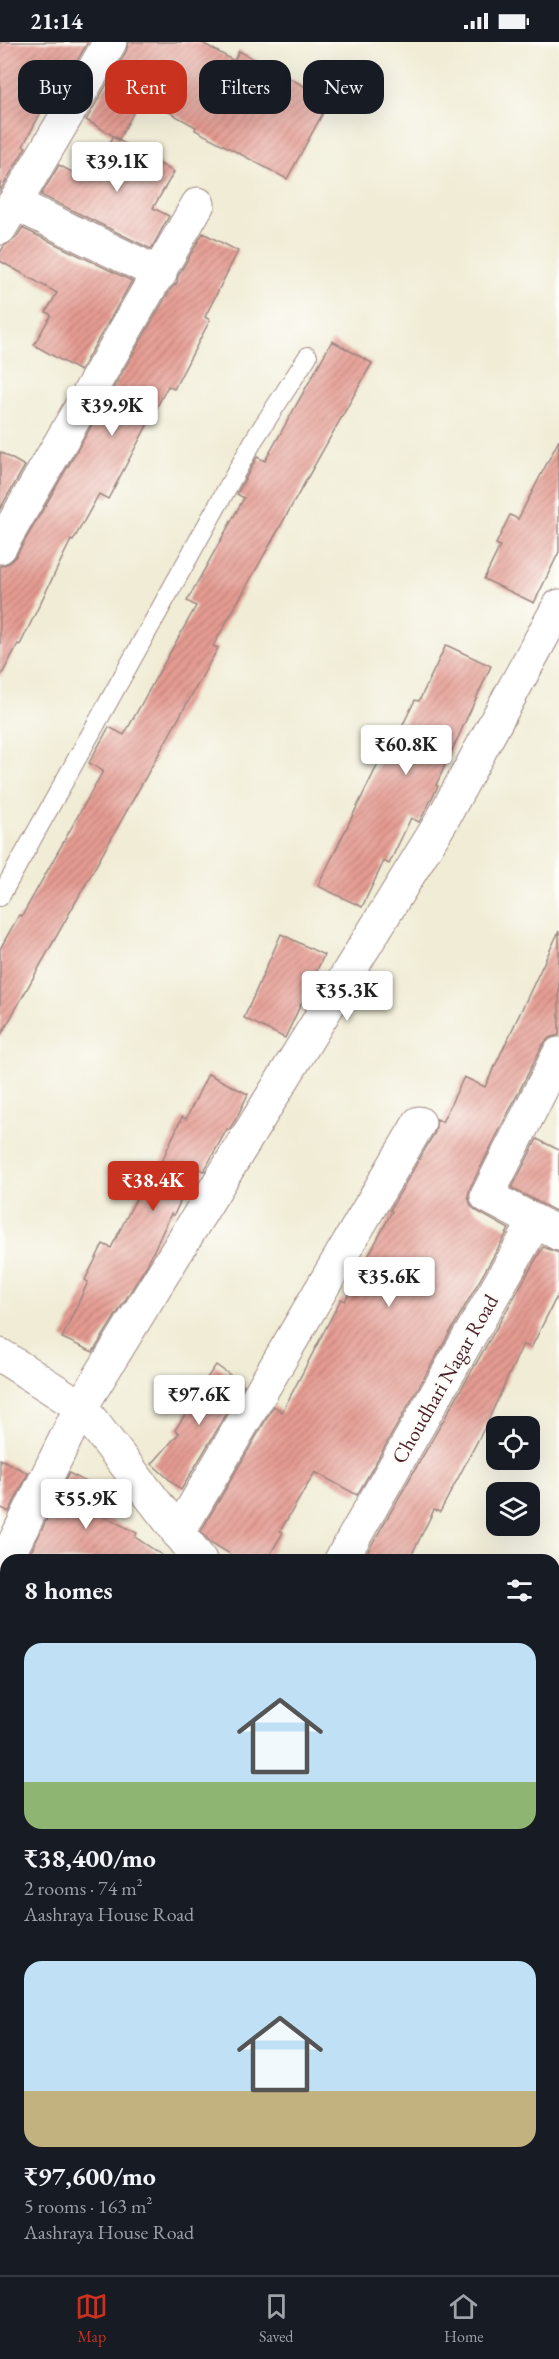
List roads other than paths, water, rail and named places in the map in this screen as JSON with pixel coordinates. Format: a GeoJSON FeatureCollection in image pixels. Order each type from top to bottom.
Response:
{"type":"FeatureCollection","features":[{"type":"Feature","properties":{"kind":"street"},"geometry":{"type":"LineString","coordinates":[[110,42],[7,215],[160,274]]}},
{"type":"Feature","properties":{"kind":"street"},"geometry":{"type":"LineString","coordinates":[[0,548],[160,274],[198,204]]}},
{"type":"Feature","properties":{"kind":"street"},"geometry":{"type":"LineString","coordinates":[[9,1554],[81,1407],[441,822],[559,606]]}},
{"type":"Feature","properties":{"kind":"street"},"geometry":{"type":"LineString","coordinates":[[547,1228],[487,1196],[559,1053]]}},
{"type":"Feature","properties":{"kind":"street"},"geometry":{"type":"LineString","coordinates":[[178,1533],[419,1123]]}},
{"type":"Feature","properties":{"kind":"street","name":"Choudhari Nagar Road"},"geometry":{"type":"LineString","coordinates":[[345,1554],[547,1228]]}},
{"type":"Feature","properties":{"kind":"street"},"geometry":{"type":"LineString","coordinates":[[0,1355],[81,1407],[195,1554]]}},
{"type":"Feature","properties":{"kind":"lane"},"geometry":{"type":"LineString","coordinates":[[0,897],[255,438],[308,356]]}}]}
